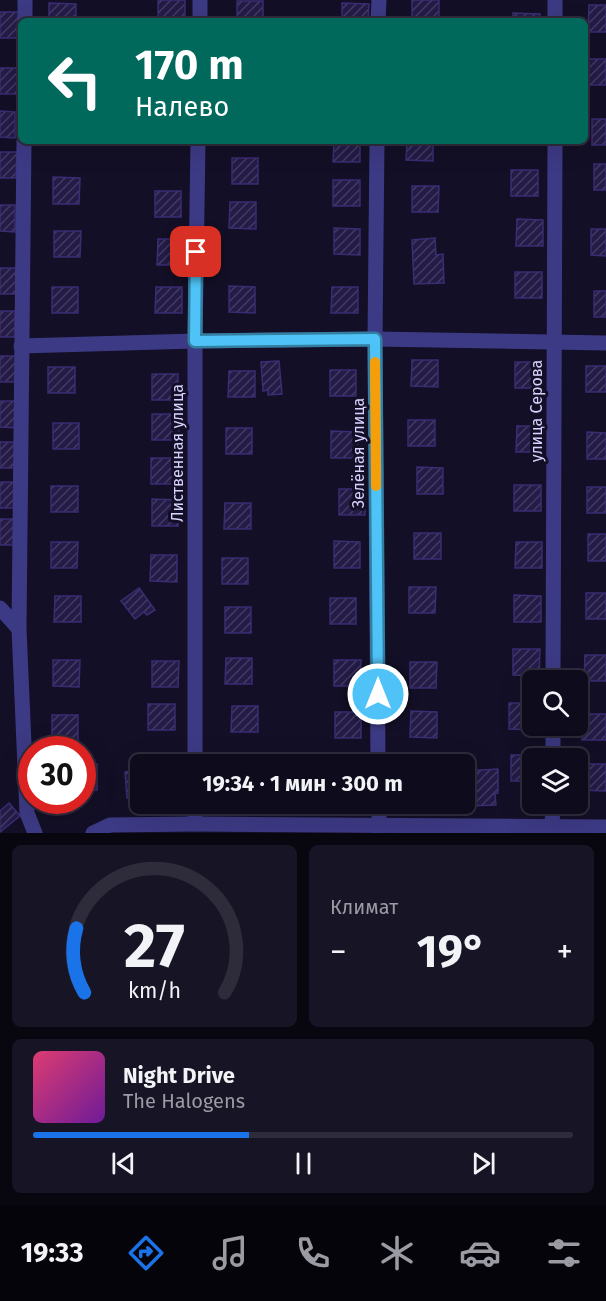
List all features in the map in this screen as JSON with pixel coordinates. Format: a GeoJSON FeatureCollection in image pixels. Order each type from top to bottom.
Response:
{"type":"FeatureCollection","features":[{"type":"Feature","properties":{"kind":"street"},"geometry":{"type":"LineString","coordinates":[[25,0],[25,18]]}},
{"type":"Feature","properties":{"kind":"street"},"geometry":{"type":"LineString","coordinates":[[200,0],[200,18]]}},
{"type":"Feature","properties":{"kind":"street"},"geometry":{"type":"LineString","coordinates":[[378,18],[379,0]]}},
{"type":"Feature","properties":{"kind":"street"},"geometry":{"type":"LineString","coordinates":[[555,0],[555,18]]}},
{"type":"Feature","properties":{"kind":"street"},"geometry":{"type":"LineString","coordinates":[[24,144],[19,629],[27,813],[35,833]]}},
{"type":"Feature","properties":{"kind":"street","name":"Лиственная улица"},"geometry":{"type":"LineString","coordinates":[[195,754],[195,341],[198,144]]}},
{"type":"Feature","properties":{"kind":"street","name":"Зелёная улица"},"geometry":{"type":"LineString","coordinates":[[377,144],[375,339],[378,754]]}},
{"type":"Feature","properties":{"kind":"street","name":"улица Серова"},"geometry":{"type":"LineString","coordinates":[[553,670],[555,144]]}},
{"type":"Feature","properties":{"kind":"street"},"geometry":{"type":"LineString","coordinates":[[21,346],[375,339],[606,343]]}},
{"type":"Feature","properties":{"kind":"street"},"geometry":{"type":"LineString","coordinates":[[0,608],[19,629]]}},
{"type":"Feature","properties":{"kind":"street"},"geometry":{"type":"LineString","coordinates":[[195,814],[195,824]]}},
{"type":"Feature","properties":{"kind":"street"},"geometry":{"type":"LineString","coordinates":[[552,826],[553,814]]}},
{"type":"Feature","properties":{"kind":"street"},"geometry":{"type":"LineString","coordinates":[[93,833],[110,825],[195,824],[379,829],[606,827]]}},
{"type":"Feature","properties":{"kind":"building"},"geometry":{"type":"Polygon","coordinates":[[[158,0],[185,0],[185,18],[158,18],[158,0]]]}},
{"type":"Feature","properties":{"kind":"building"},"geometry":{"type":"Polygon","coordinates":[[[412,0],[439,0],[439,18],[412,18],[412,0]]]}},
{"type":"Feature","properties":{"kind":"building"},"geometry":{"type":"Polygon","coordinates":[[[237,1],[263,1],[263,18],[237,18],[237,1]]]}},
{"type":"Feature","properties":{"kind":"building"},"geometry":{"type":"Polygon","coordinates":[[[49,3],[76,4],[76,18],[49,18],[49,3]]]}},
{"type":"Feature","properties":{"kind":"building"},"geometry":{"type":"Polygon","coordinates":[[[342,3],[369,4],[368,18],[342,18],[342,3]]]}},
{"type":"Feature","properties":{"kind":"building"},"geometry":{"type":"Polygon","coordinates":[[[589,5],[606,5],[606,32],[588,32],[589,5]]]}},
{"type":"Feature","properties":{"kind":"building"},"geometry":{"type":"Polygon","coordinates":[[[0,12],[19,12],[18,38],[0,38],[0,12]]]}},
{"type":"Feature","properties":{"kind":"building"},"geometry":{"type":"Polygon","coordinates":[[[513,13],[540,14],[540,18],[513,18],[513,13]]]}},
{"type":"Feature","properties":{"kind":"building"},"geometry":{"type":"Polygon","coordinates":[[[588,59],[606,59],[606,85],[588,85],[588,59]]]}},
{"type":"Feature","properties":{"kind":"building"},"geometry":{"type":"Polygon","coordinates":[[[0,68],[17,68],[17,94],[0,94],[0,68]]]}},
{"type":"Feature","properties":{"kind":"building"},"geometry":{"type":"Polygon","coordinates":[[[0,111],[15,112],[15,138],[0,137],[0,111]]]}},
{"type":"Feature","properties":{"kind":"building"},"geometry":{"type":"Polygon","coordinates":[[[592,119],[606,119],[606,145],[592,145],[592,119]]]}},
{"type":"Feature","properties":{"kind":"building"},"geometry":{"type":"Polygon","coordinates":[[[334,144],[360,144],[360,162],[333,162],[334,144]]]}},
{"type":"Feature","properties":{"kind":"building"},"geometry":{"type":"Polygon","coordinates":[[[407,144],[433,144],[433,161],[406,160],[407,144]]]}},
{"type":"Feature","properties":{"kind":"building"},"geometry":{"type":"Polygon","coordinates":[[[516,144],[542,144],[542,145],[516,144]]]}},
{"type":"Feature","properties":{"kind":"building"},"geometry":{"type":"Polygon","coordinates":[[[0,152],[17,152],[16,178],[0,178],[0,152]]]}},
{"type":"Feature","properties":{"kind":"building"},"geometry":{"type":"Polygon","coordinates":[[[232,158],[258,158],[258,184],[232,184],[232,158]]]}},
{"type":"Feature","properties":{"kind":"building"},"geometry":{"type":"Polygon","coordinates":[[[594,164],[606,164],[606,190],[594,190],[594,164]]]}},
{"type":"Feature","properties":{"kind":"building"},"geometry":{"type":"Polygon","coordinates":[[[511,170],[538,170],[538,196],[511,196],[511,170]]]}},
{"type":"Feature","properties":{"kind":"building"},"geometry":{"type":"Polygon","coordinates":[[[53,177],[80,178],[79,204],[53,204],[53,177]]]}},
{"type":"Feature","properties":{"kind":"building"},"geometry":{"type":"Polygon","coordinates":[[[333,180],[360,180],[360,206],[333,206],[333,180]]]}},
{"type":"Feature","properties":{"kind":"building"},"geometry":{"type":"Polygon","coordinates":[[[412,186],[439,186],[438,212],[412,212],[412,186]]]}},
{"type":"Feature","properties":{"kind":"building"},"geometry":{"type":"Polygon","coordinates":[[[155,191],[181,191],[181,217],[155,217],[155,191]]]}},
{"type":"Feature","properties":{"kind":"building"},"geometry":{"type":"Polygon","coordinates":[[[230,202],[256,202],[256,229],[229,228],[230,202]]]}},
{"type":"Feature","properties":{"kind":"building"},"geometry":{"type":"Polygon","coordinates":[[[0,205],[15,205],[15,232],[0,231],[0,205]]]}},
{"type":"Feature","properties":{"kind":"building"},"geometry":{"type":"Polygon","coordinates":[[[517,219],[543,220],[543,246],[516,246],[517,219]]]}},
{"type":"Feature","properties":{"kind":"building"},"geometry":{"type":"Polygon","coordinates":[[[334,228],[360,229],[360,255],[334,254],[334,228]]]}},
{"type":"Feature","properties":{"kind":"building"},"geometry":{"type":"Polygon","coordinates":[[[591,229],[606,229],[606,256],[591,255],[591,229]]]}},
{"type":"Feature","properties":{"kind":"building"},"geometry":{"type":"Polygon","coordinates":[[[54,231],[81,231],[80,257],[54,257],[54,231]]]}},
{"type":"Feature","properties":{"kind":"building"},"geometry":{"type":"Polygon","coordinates":[[[435,238],[436,255],[443,254],[444,283],[414,284],[412,240],[435,238]]]}},
{"type":"Feature","properties":{"kind":"building"},"geometry":{"type":"Polygon","coordinates":[[[158,239],[184,239],[184,265],[157,265],[158,239]]]}},
{"type":"Feature","properties":{"kind":"building"},"geometry":{"type":"Polygon","coordinates":[[[0,268],[16,268],[16,294],[0,294],[0,268]]]}},
{"type":"Feature","properties":{"kind":"building"},"geometry":{"type":"Polygon","coordinates":[[[515,272],[542,272],[542,298],[515,298],[515,272]]]}},
{"type":"Feature","properties":{"kind":"building"},"geometry":{"type":"Polygon","coordinates":[[[229,286],[255,287],[255,313],[229,312],[229,286]]]}},
{"type":"Feature","properties":{"kind":"building"},"geometry":{"type":"Polygon","coordinates":[[[52,287],[78,287],[78,313],[52,313],[52,287]]]}},
{"type":"Feature","properties":{"kind":"building"},"geometry":{"type":"Polygon","coordinates":[[[156,287],[182,287],[182,313],[155,313],[156,287]]]}},
{"type":"Feature","properties":{"kind":"building"},"geometry":{"type":"Polygon","coordinates":[[[332,287],[358,287],[358,313],[331,313],[332,287]]]}},
{"type":"Feature","properties":{"kind":"building"},"geometry":{"type":"Polygon","coordinates":[[[594,291],[606,291],[606,317],[594,317],[594,291]]]}},
{"type":"Feature","properties":{"kind":"building"},"geometry":{"type":"Polygon","coordinates":[[[0,311],[15,311],[15,337],[0,337],[0,311]]]}},
{"type":"Feature","properties":{"kind":"building"},"geometry":{"type":"Polygon","coordinates":[[[0,356],[16,356],[16,382],[0,382],[0,356]]]}},
{"type":"Feature","properties":{"kind":"building"},"geometry":{"type":"Polygon","coordinates":[[[412,360],[438,360],[438,387],[411,386],[412,360]]]}},
{"type":"Feature","properties":{"kind":"building"},"geometry":{"type":"Polygon","coordinates":[[[279,361],[282,394],[268,395],[268,390],[263,391],[261,362],[279,361]]]}},
{"type":"Feature","properties":{"kind":"building"},"geometry":{"type":"Polygon","coordinates":[[[515,362],[541,362],[541,388],[515,388],[515,362]]]}},
{"type":"Feature","properties":{"kind":"building"},"geometry":{"type":"Polygon","coordinates":[[[586,366],[606,366],[606,392],[586,392],[586,366]]]}},
{"type":"Feature","properties":{"kind":"building"},"geometry":{"type":"Polygon","coordinates":[[[48,367],[75,367],[75,393],[48,393],[48,367]]]}},
{"type":"Feature","properties":{"kind":"building"},"geometry":{"type":"Polygon","coordinates":[[[330,370],[356,370],[356,396],[330,396],[330,370]]]}},
{"type":"Feature","properties":{"kind":"building"},"geometry":{"type":"Polygon","coordinates":[[[229,371],[255,371],[255,397],[228,397],[229,371]]]}},
{"type":"Feature","properties":{"kind":"building"},"geometry":{"type":"Polygon","coordinates":[[[152,374],[178,374],[178,400],[152,400],[152,374]]]}},
{"type":"Feature","properties":{"kind":"building"},"geometry":{"type":"Polygon","coordinates":[[[0,401],[18,401],[17,428],[0,427],[0,401]]]}},
{"type":"Feature","properties":{"kind":"building"},"geometry":{"type":"Polygon","coordinates":[[[152,414],[179,414],[179,440],[152,440],[152,414]]]}},
{"type":"Feature","properties":{"kind":"building"},"geometry":{"type":"Polygon","coordinates":[[[408,420],[435,420],[435,446],[408,446],[408,420]]]}},
{"type":"Feature","properties":{"kind":"building"},"geometry":{"type":"Polygon","coordinates":[[[53,423],[79,423],[79,449],[53,449],[53,423]]]}},
{"type":"Feature","properties":{"kind":"building"},"geometry":{"type":"Polygon","coordinates":[[[517,426],[543,426],[543,452],[516,452],[517,426]]]}},
{"type":"Feature","properties":{"kind":"building"},"geometry":{"type":"Polygon","coordinates":[[[226,428],[252,428],[252,454],[226,454],[226,428]]]}},
{"type":"Feature","properties":{"kind":"building"},"geometry":{"type":"Polygon","coordinates":[[[331,431],[358,432],[358,458],[331,458],[331,431]]]}},
{"type":"Feature","properties":{"kind":"building"},"geometry":{"type":"Polygon","coordinates":[[[587,432],[606,433],[606,459],[587,459],[587,432]]]}},
{"type":"Feature","properties":{"kind":"building"},"geometry":{"type":"Polygon","coordinates":[[[0,442],[15,442],[15,468],[0,468],[0,442]]]}},
{"type":"Feature","properties":{"kind":"building"},"geometry":{"type":"Polygon","coordinates":[[[151,458],[177,458],[177,484],[151,484],[151,458]]]}},
{"type":"Feature","properties":{"kind":"building"},"geometry":{"type":"Polygon","coordinates":[[[417,467],[443,468],[443,494],[417,494],[417,467]]]}},
{"type":"Feature","properties":{"kind":"building"},"geometry":{"type":"Polygon","coordinates":[[[0,482],[17,482],[17,508],[0,508],[0,482]]]}},
{"type":"Feature","properties":{"kind":"building"},"geometry":{"type":"Polygon","coordinates":[[[514,485],[541,485],[541,511],[514,511],[514,485]]]}},
{"type":"Feature","properties":{"kind":"building"},"geometry":{"type":"Polygon","coordinates":[[[51,486],[78,486],[78,512],[51,512],[51,486]]]}},
{"type":"Feature","properties":{"kind":"building"},"geometry":{"type":"Polygon","coordinates":[[[587,487],[606,487],[606,513],[587,513],[587,487]]]}},
{"type":"Feature","properties":{"kind":"building"},"geometry":{"type":"Polygon","coordinates":[[[339,489],[365,489],[365,515],[339,515],[339,489]]]}},
{"type":"Feature","properties":{"kind":"building"},"geometry":{"type":"Polygon","coordinates":[[[152,499],[178,500],[178,526],[152,526],[152,499]]]}},
{"type":"Feature","properties":{"kind":"building"},"geometry":{"type":"Polygon","coordinates":[[[225,503],[251,503],[251,529],[224,529],[225,503]]]}},
{"type":"Feature","properties":{"kind":"building"},"geometry":{"type":"Polygon","coordinates":[[[0,519],[17,519],[17,545],[0,545],[0,519]]]}},
{"type":"Feature","properties":{"kind":"building"},"geometry":{"type":"Polygon","coordinates":[[[414,533],[441,533],[441,559],[414,559],[414,533]]]}},
{"type":"Feature","properties":{"kind":"building"},"geometry":{"type":"Polygon","coordinates":[[[588,534],[606,534],[606,561],[588,561],[588,534]]]}},
{"type":"Feature","properties":{"kind":"building"},"geometry":{"type":"Polygon","coordinates":[[[334,541],[360,542],[360,568],[334,568],[334,541]]]}},
{"type":"Feature","properties":{"kind":"building"},"geometry":{"type":"Polygon","coordinates":[[[51,542],[78,542],[77,568],[51,568],[51,542]]]}},
{"type":"Feature","properties":{"kind":"building"},"geometry":{"type":"Polygon","coordinates":[[[516,542],[542,542],[542,568],[515,568],[516,542]]]}},
{"type":"Feature","properties":{"kind":"building"},"geometry":{"type":"Polygon","coordinates":[[[151,555],[177,555],[177,582],[150,581],[151,555]]]}},
{"type":"Feature","properties":{"kind":"building"},"geometry":{"type":"Polygon","coordinates":[[[222,558],[248,558],[248,584],[222,584],[222,558]]]}},
{"type":"Feature","properties":{"kind":"building"},"geometry":{"type":"Polygon","coordinates":[[[409,587],[436,587],[435,613],[409,613],[409,587]]]}},
{"type":"Feature","properties":{"kind":"building"},"geometry":{"type":"Polygon","coordinates":[[[139,588],[155,610],[147,615],[144,612],[135,619],[121,601],[139,588]]]}},
{"type":"Feature","properties":{"kind":"building"},"geometry":{"type":"Polygon","coordinates":[[[586,593],[606,593],[606,619],[586,619],[586,593]]]}},
{"type":"Feature","properties":{"kind":"building"},"geometry":{"type":"Polygon","coordinates":[[[514,595],[541,596],[541,622],[514,622],[514,595]]]}},
{"type":"Feature","properties":{"kind":"building"},"geometry":{"type":"Polygon","coordinates":[[[55,596],[81,596],[81,622],[54,622],[55,596]]]}},
{"type":"Feature","properties":{"kind":"building"},"geometry":{"type":"Polygon","coordinates":[[[330,598],[356,598],[356,624],[330,624],[330,598]]]}},
{"type":"Feature","properties":{"kind":"building"},"geometry":{"type":"Polygon","coordinates":[[[225,607],[251,607],[251,633],[225,633],[225,607]]]}},
{"type":"Feature","properties":{"kind":"building"},"geometry":{"type":"Polygon","coordinates":[[[513,649],[540,649],[539,670],[522,670],[522,675],[513,675],[513,649]]]}},
{"type":"Feature","properties":{"kind":"building"},"geometry":{"type":"Polygon","coordinates":[[[585,655],[606,655],[606,681],[588,681],[588,670],[584,670],[585,655]]]}},
{"type":"Feature","properties":{"kind":"building"},"geometry":{"type":"Polygon","coordinates":[[[226,658],[252,658],[252,684],[225,684],[226,658]]]}},
{"type":"Feature","properties":{"kind":"building"},"geometry":{"type":"Polygon","coordinates":[[[53,660],[80,660],[79,687],[53,686],[53,660]]]}},
{"type":"Feature","properties":{"kind":"building"},"geometry":{"type":"Polygon","coordinates":[[[334,660],[361,660],[360,686],[334,686],[334,660]]]}},
{"type":"Feature","properties":{"kind":"building"},"geometry":{"type":"Polygon","coordinates":[[[152,661],[179,661],[178,687],[152,687],[152,661]]]}},
{"type":"Feature","properties":{"kind":"building"},"geometry":{"type":"Polygon","coordinates":[[[410,662],[437,662],[436,688],[410,688],[410,662]]]}},
{"type":"Feature","properties":{"kind":"building"},"geometry":{"type":"Polygon","coordinates":[[[509,703],[522,703],[522,730],[509,729],[509,703]]]}},
{"type":"Feature","properties":{"kind":"building"},"geometry":{"type":"Polygon","coordinates":[[[148,704],[175,704],[175,730],[148,730],[148,704]]]}},
{"type":"Feature","properties":{"kind":"building"},"geometry":{"type":"Polygon","coordinates":[[[232,706],[258,706],[258,732],[231,732],[232,706]]]}},
{"type":"Feature","properties":{"kind":"building"},"geometry":{"type":"Polygon","coordinates":[[[411,711],[437,712],[437,738],[410,737],[411,711]]]}},
{"type":"Feature","properties":{"kind":"building"},"geometry":{"type":"Polygon","coordinates":[[[335,712],[361,712],[361,738],[335,738],[335,712]]]}},
{"type":"Feature","properties":{"kind":"building"},"geometry":{"type":"Polygon","coordinates":[[[588,714],[606,714],[606,740],[582,740],[582,736],[588,736],[588,714]]]}},
{"type":"Feature","properties":{"kind":"building"},"geometry":{"type":"Polygon","coordinates":[[[52,715],[78,715],[78,736],[52,736],[52,715]]]}},
{"type":"Feature","properties":{"kind":"building"},"geometry":{"type":"Polygon","coordinates":[[[511,755],[522,755],[522,781],[511,781],[511,755]]]}},
{"type":"Feature","properties":{"kind":"building"},"geometry":{"type":"Polygon","coordinates":[[[96,764],[97,764],[96,790],[96,764]]]}},
{"type":"Feature","properties":{"kind":"building"},"geometry":{"type":"Polygon","coordinates":[[[588,764],[606,764],[606,791],[588,790],[588,764]]]}},
{"type":"Feature","properties":{"kind":"building"},"geometry":{"type":"Polygon","coordinates":[[[498,769],[496,805],[475,806],[475,770],[498,769]]]}},
{"type":"Feature","properties":{"kind":"building"},"geometry":{"type":"Polygon","coordinates":[[[130,771],[130,798],[127,798],[125,772],[130,771]]]}},
{"type":"Feature","properties":{"kind":"building"},"geometry":{"type":"Polygon","coordinates":[[[9,803],[20,816],[0,832],[0,811],[9,803]]]}},
{"type":"Feature","properties":{"kind":"slow traffic"},"geometry":{"type":"LineString","coordinates":[[375,362],[376,486]]}},
{"type":"Feature","properties":{"kind":"route"},"geometry":{"type":"LineString","coordinates":[[196,252],[195,341],[375,339],[378,694]]}}]}
